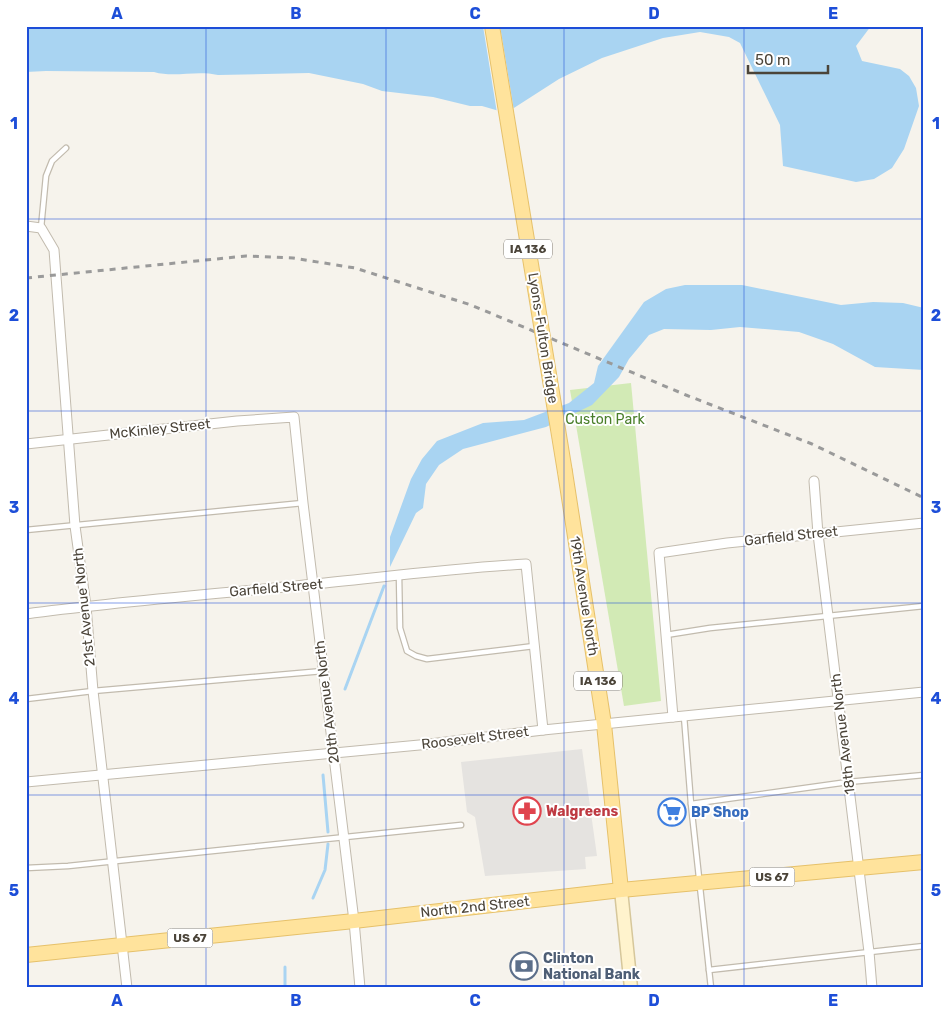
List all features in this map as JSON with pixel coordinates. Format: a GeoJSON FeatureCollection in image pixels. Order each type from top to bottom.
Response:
{"type":"FeatureCollection","features":[{"type":"Feature","properties":{"kind":"main road","name":"Lyons-Fulton Bridge"},"geometry":{"type":"LineString","coordinates":[[492,26],[564,472]]}},
{"type":"Feature","properties":{"kind":"main road","name":"19th Avenue North"},"geometry":{"type":"LineString","coordinates":[[564,472],[604,724],[631,988]]}},
{"type":"Feature","properties":{"kind":"main road","name":"North 2nd Street"},"geometry":{"type":"LineString","coordinates":[[26,955],[354,921],[621,890],[924,862]]}},
{"type":"Feature","properties":{"kind":"street"},"geometry":{"type":"LineString","coordinates":[[26,226],[41,228]]}},
{"type":"Feature","properties":{"kind":"street","name":"21st Avenue North"},"geometry":{"type":"LineString","coordinates":[[41,228],[54,250],[70,439],[75,526],[86,606],[93,691],[127,988]]}},
{"type":"Feature","properties":{"kind":"street","name":"McKinley Street"},"geometry":{"type":"LineString","coordinates":[[26,444],[237,421],[294,417]]}},
{"type":"Feature","properties":{"kind":"street","name":"20th Avenue North"},"geometry":{"type":"LineString","coordinates":[[294,417],[314,584],[322,671],[354,921],[360,988]]}},
{"type":"Feature","properties":{"kind":"street","name":"18th Avenue North"},"geometry":{"type":"LineString","coordinates":[[814,481],[818,534],[872,988]]}},
{"type":"Feature","properties":{"kind":"street","name":"Garfield Street"},"geometry":{"type":"LineString","coordinates":[[666,635],[659,553],[727,543],[924,522]]}},
{"type":"Feature","properties":{"kind":"street","name":"Garfield Street"},"geometry":{"type":"LineString","coordinates":[[26,614],[86,606],[476,567],[526,564],[534,646]]}},
{"type":"Feature","properties":{"kind":"street"},"geometry":{"type":"LineString","coordinates":[[666,635],[673,716]]}},
{"type":"Feature","properties":{"kind":"street"},"geometry":{"type":"LineString","coordinates":[[534,646],[543,730]]}},
{"type":"Feature","properties":{"kind":"street","name":"Roosevelt Street"},"geometry":{"type":"LineString","coordinates":[[26,782],[430,744],[673,716],[924,692]]}},
{"type":"Feature","properties":{"kind":"lane"},"geometry":{"type":"LineString","coordinates":[[41,228],[46,176],[52,161],[66,148]]}},
{"type":"Feature","properties":{"kind":"lane"},"geometry":{"type":"LineString","coordinates":[[26,530],[303,503]]}},
{"type":"Feature","properties":{"kind":"lane"},"geometry":{"type":"LineString","coordinates":[[398,575],[400,628],[407,651],[416,656],[427,659],[534,646]]}},
{"type":"Feature","properties":{"kind":"lane"},"geometry":{"type":"LineString","coordinates":[[666,635],[710,628],[924,606]]}},
{"type":"Feature","properties":{"kind":"lane"},"geometry":{"type":"LineString","coordinates":[[26,699],[93,691],[322,671]]}},
{"type":"Feature","properties":{"kind":"lane"},"geometry":{"type":"LineString","coordinates":[[684,716],[691,804],[711,988]]}},
{"type":"Feature","properties":{"kind":"lane"},"geometry":{"type":"LineString","coordinates":[[691,804],[848,782],[924,775]]}},
{"type":"Feature","properties":{"kind":"lane"},"geometry":{"type":"LineString","coordinates":[[26,868],[68,866],[461,825]]}},
{"type":"Feature","properties":{"kind":"lane"},"geometry":{"type":"LineString","coordinates":[[709,970],[924,946]]}},
{"type":"Feature","properties":{"kind":"green space","name":"Custon Park"},"geometry":{"type":"Polygon","coordinates":[[[631,383],[661,701],[624,706],[570,390],[631,383]]]}},
{"type":"Feature","properties":{"kind":"shaded area"},"geometry":{"type":"Polygon","coordinates":[[[582,749],[597,856],[585,857],[586,869],[485,876],[475,817],[467,812],[461,762],[582,749]]]}},
{"type":"Feature","properties":{"kind":"water"},"geometry":{"type":"Polygon","coordinates":[[[26,26],[871,26],[856,46],[862,61],[900,69],[909,76],[916,88],[919,106],[904,149],[892,168],[874,179],[856,182],[783,166],[780,125],[740,43],[729,37],[700,32],[663,38],[602,58],[559,79],[506,113],[482,106],[470,106],[433,97],[382,91],[363,84],[309,73],[218,75],[201,73],[162,74],[154,72],[26,72],[26,26]]]}},
{"type":"Feature","properties":{"kind":"water"},"geometry":{"type":"Polygon","coordinates":[[[685,285],[742,285],[841,305],[873,302],[903,303],[924,308],[924,370],[875,367],[833,344],[799,332],[740,327],[711,330],[664,329],[649,335],[629,359],[619,377],[592,405],[546,427],[463,449],[439,465],[426,484],[423,508],[416,513],[390,567],[390,537],[411,479],[422,459],[437,441],[483,423],[524,420],[569,403],[594,383],[598,366],[644,302],[666,289],[685,285]]]}},
{"type":"Feature","properties":{"kind":"pier"},"geometry":{"type":"Polygon","coordinates":[[[483,26],[500,26],[514,111],[506,116],[497,113],[483,26]]]}},
{"type":"Feature","properties":{"kind":"waterway"},"geometry":{"type":"LineString","coordinates":[[345,689],[384,586]]}},
{"type":"Feature","properties":{"kind":"waterway"},"geometry":{"type":"LineString","coordinates":[[323,775],[328,832]]}},
{"type":"Feature","properties":{"kind":"waterway"},"geometry":{"type":"LineString","coordinates":[[313,898],[325,870],[328,844]]}},
{"type":"Feature","properties":{"kind":"waterway"},"geometry":{"type":"LineString","coordinates":[[285,967],[285,988]]}},
{"type":"Feature","properties":{"kind":"railway"},"geometry":{"type":"LineString","coordinates":[[26,278],[246,256],[293,258],[355,268],[471,305],[686,395],[812,444],[924,498]]}},
{"type":"Feature","properties":{"kind":"place","name":"Walgreens"},"geometry":{"type":"Point","coordinates":[527,811]}},
{"type":"Feature","properties":{"kind":"place","name":"BP Shop"},"geometry":{"type":"Point","coordinates":[672,812]}},
{"type":"Feature","properties":{"kind":"place","name":"Clinton National Bank"},"geometry":{"type":"Point","coordinates":[524,966]}}]}
